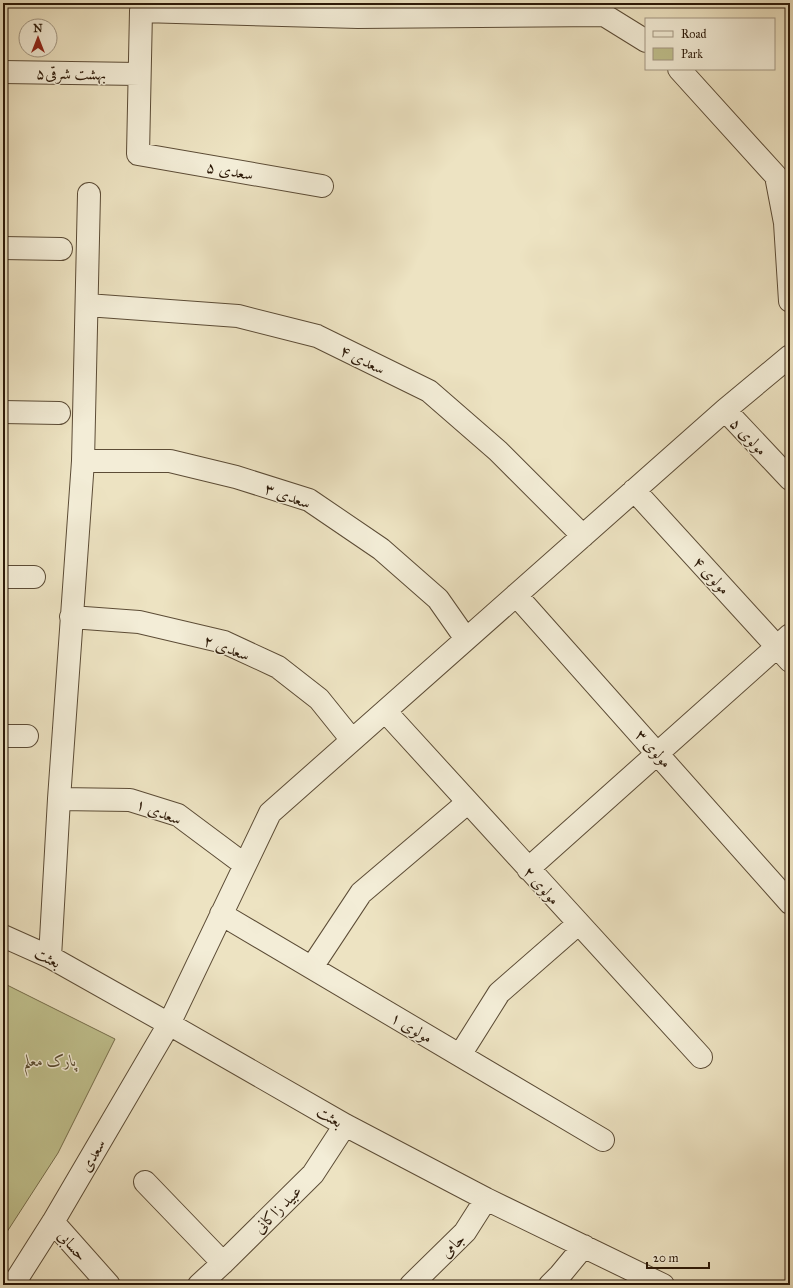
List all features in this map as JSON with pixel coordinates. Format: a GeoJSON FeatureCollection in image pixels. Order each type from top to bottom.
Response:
{"type":"FeatureCollection","features":[{"type":"Feature","properties":{"kind":"street"},"geometry":{"type":"LineString","coordinates":[[140,74],[141,11],[358,17],[604,15],[645,40]]}},
{"type":"Feature","properties":{"kind":"street"},"geometry":{"type":"LineString","coordinates":[[679,70],[776,176],[785,223],[790,301]]}},
{"type":"Feature","properties":{"kind":"street","name":"بهشت شرقی۵"},"geometry":{"type":"LineString","coordinates":[[3,72],[140,74]]}},
{"type":"Feature","properties":{"kind":"street","name":"سعدی ۵"},"geometry":{"type":"LineString","coordinates":[[140,74],[138,154],[322,186]]}},
{"type":"Feature","properties":{"kind":"street"},"geometry":{"type":"LineString","coordinates":[[50,957],[71,617],[83,461],[89,194]]}},
{"type":"Feature","properties":{"kind":"street"},"geometry":{"type":"LineString","coordinates":[[3,248],[61,249]]}},
{"type":"Feature","properties":{"kind":"street","name":"سعدی ۴"},"geometry":{"type":"LineString","coordinates":[[87,305],[238,316],[316,336],[429,391],[498,451],[583,536]]}},
{"type":"Feature","properties":{"kind":"street","name":"سعدی"},"geometry":{"type":"LineString","coordinates":[[13,1285],[53,1222],[169,1024],[270,813],[725,410],[790,356]]}},
{"type":"Feature","properties":{"kind":"street","name":"مولوی ۵"},"geometry":{"type":"LineString","coordinates":[[725,410],[790,479]]}},
{"type":"Feature","properties":{"kind":"street"},"geometry":{"type":"LineString","coordinates":[[3,412],[59,413]]}},
{"type":"Feature","properties":{"kind":"street","name":"سعدی ۳"},"geometry":{"type":"LineString","coordinates":[[83,461],[170,461],[236,477],[309,500],[381,549],[438,599],[466,639]]}},
{"type":"Feature","properties":{"kind":"street","name":"مولوی ۴"},"geometry":{"type":"LineString","coordinates":[[634,490],[786,648]]}},
{"type":"Feature","properties":{"kind":"street"},"geometry":{"type":"LineString","coordinates":[[3,577],[34,577]]}},
{"type":"Feature","properties":{"kind":"street","name":"مولوی ۳"},"geometry":{"type":"LineString","coordinates":[[516,595],[790,903]]}},
{"type":"Feature","properties":{"kind":"street","name":"سعدی ۲"},"geometry":{"type":"LineString","coordinates":[[71,617],[140,622],[224,642],[278,667],[319,699],[352,740]]}},
{"type":"Feature","properties":{"kind":"street"},"geometry":{"type":"LineString","coordinates":[[528,870],[659,754],[786,648]]}},
{"type":"Feature","properties":{"kind":"street","name":"مولوی ۲"},"geometry":{"type":"LineString","coordinates":[[384,711],[528,870],[701,1057]]}},
{"type":"Feature","properties":{"kind":"street"},"geometry":{"type":"LineString","coordinates":[[3,736],[27,736]]}},
{"type":"Feature","properties":{"kind":"street","name":"سعدی ۱"},"geometry":{"type":"LineString","coordinates":[[59,799],[130,800],[178,815],[244,865]]}},
{"type":"Feature","properties":{"kind":"street"},"geometry":{"type":"LineString","coordinates":[[312,967],[361,893],[468,803]]}},
{"type":"Feature","properties":{"kind":"street","name":"مولوی ۱"},"geometry":{"type":"LineString","coordinates":[[221,914],[603,1140]]}},
{"type":"Feature","properties":{"kind":"street"},"geometry":{"type":"LineString","coordinates":[[460,1055],[499,993],[578,924]]}},
{"type":"Feature","properties":{"kind":"street","name":"بعثت"},"geometry":{"type":"LineString","coordinates":[[3,936],[50,957],[345,1125],[486,1199],[663,1285]]}},
{"type":"Feature","properties":{"kind":"street","name":"عبید زاکانی"},"geometry":{"type":"LineString","coordinates":[[199,1285],[312,1174],[345,1125]]}},
{"type":"Feature","properties":{"kind":"street"},"geometry":{"type":"LineString","coordinates":[[145,1182],[223,1263]]}},
{"type":"Feature","properties":{"kind":"street","name":"جامی"},"geometry":{"type":"LineString","coordinates":[[411,1285],[465,1232],[486,1199]]}},
{"type":"Feature","properties":{"kind":"street","name":"حسابی"},"geometry":{"type":"LineString","coordinates":[[53,1222],[109,1285]]}},
{"type":"Feature","properties":{"kind":"street"},"geometry":{"type":"LineString","coordinates":[[550,1285],[584,1246]]}},
{"type":"Feature","properties":{"kind":"green space","name":"پارک معلم"},"geometry":{"type":"Polygon","coordinates":[[[3,983],[115,1039],[58,1153],[3,1238],[3,983]]]}}]}
